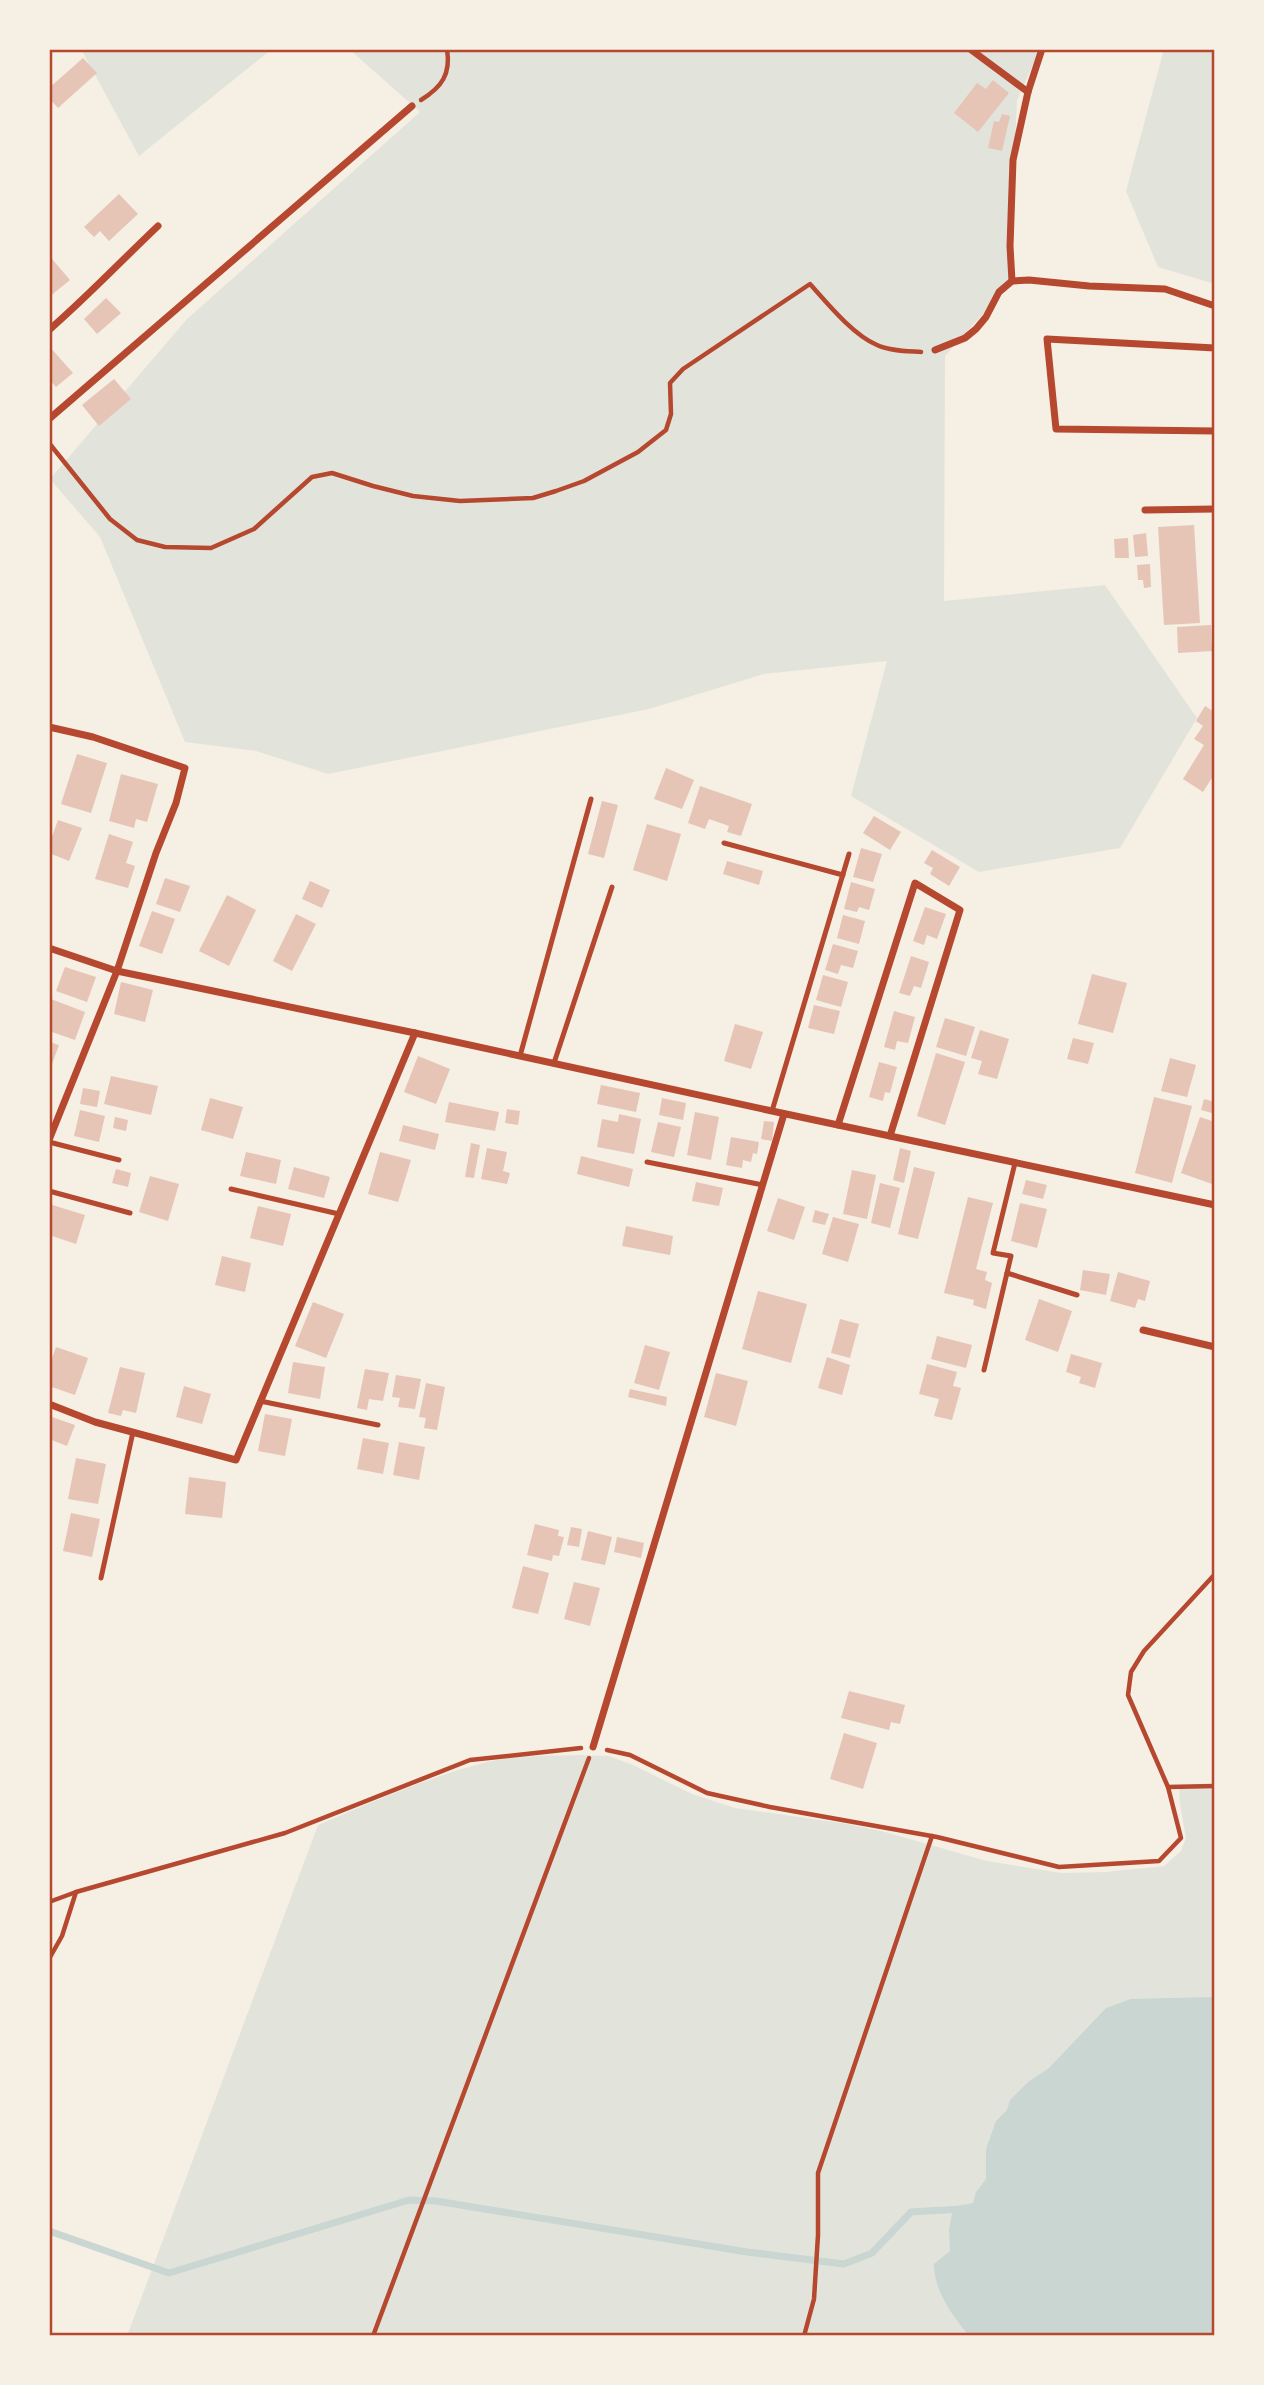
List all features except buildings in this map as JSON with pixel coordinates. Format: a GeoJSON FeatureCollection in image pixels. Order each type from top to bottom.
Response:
{"type":"FeatureCollection","features":[{"type":"Feature","properties":{"kind":"street"},"geometry":{"type":"LineString","coordinates":[[970,49],[1028,92]]}},
{"type":"Feature","properties":{"kind":"street"},"geometry":{"type":"LineString","coordinates":[[1012,281],[1010,246],[1013,160],[1028,92],[1042,49]]}},
{"type":"Feature","properties":{"kind":"street"},"geometry":{"type":"LineString","coordinates":[[49,419],[412,106]]}},
{"type":"Feature","properties":{"kind":"street"},"geometry":{"type":"LineString","coordinates":[[49,330],[90,295],[117,264],[158,226]]}},
{"type":"Feature","properties":{"kind":"street"},"geometry":{"type":"LineString","coordinates":[[935,351],[965,338],[976,329],[986,317],[999,292],[1012,281],[1165,289],[1215,306]]}},
{"type":"Feature","properties":{"kind":"street"},"geometry":{"type":"LineString","coordinates":[[1215,348],[1047,339],[1056,429],[1215,431]]}},
{"type":"Feature","properties":{"kind":"street"},"geometry":{"type":"LineString","coordinates":[[1145,510],[1215,509]]}},
{"type":"Feature","properties":{"kind":"street"},"geometry":{"type":"LineString","coordinates":[[49,727],[93,737],[185,768],[176,803],[156,853],[117,971],[49,1141]]}},
{"type":"Feature","properties":{"kind":"street"},"geometry":{"type":"LineString","coordinates":[[838,1125],[915,883],[960,909],[890,1136]]}},
{"type":"Feature","properties":{"kind":"street"},"geometry":{"type":"LineString","coordinates":[[49,948],[117,971],[1215,1205]]}},
{"type":"Feature","properties":{"kind":"street"},"geometry":{"type":"LineString","coordinates":[[49,1404],[94,1422],[236,1460],[415,1033]]}},
{"type":"Feature","properties":{"kind":"street"},"geometry":{"type":"LineString","coordinates":[[593,1747],[785,1114]]}},
{"type":"Feature","properties":{"kind":"street"},"geometry":{"type":"LineString","coordinates":[[1143,1330],[1215,1347]]}},
{"type":"Feature","properties":{"kind":"lane"},"geometry":{"type":"LineString","coordinates":[[520,1056],[592,799]]}},
{"type":"Feature","properties":{"kind":"lane"},"geometry":{"type":"LineString","coordinates":[[724,843],[843,875]]}},
{"type":"Feature","properties":{"kind":"lane"},"geometry":{"type":"LineString","coordinates":[[772,1111],[849,854]]}},
{"type":"Feature","properties":{"kind":"lane"},"geometry":{"type":"LineString","coordinates":[[554,1063],[612,887]]}},
{"type":"Feature","properties":{"kind":"lane"},"geometry":{"type":"LineString","coordinates":[[49,1141],[119,1160]]}},
{"type":"Feature","properties":{"kind":"lane"},"geometry":{"type":"LineString","coordinates":[[647,1162],[763,1185]]}},
{"type":"Feature","properties":{"kind":"lane"},"geometry":{"type":"LineString","coordinates":[[984,1370],[1011,1256],[993,1253],[1015,1163]]}},
{"type":"Feature","properties":{"kind":"lane"},"geometry":{"type":"LineString","coordinates":[[230,1189],[339,1214]]}},
{"type":"Feature","properties":{"kind":"lane"},"geometry":{"type":"LineString","coordinates":[[49,1191],[130,1213]]}},
{"type":"Feature","properties":{"kind":"lane"},"geometry":{"type":"LineString","coordinates":[[1007,1273],[1077,1295]]}},
{"type":"Feature","properties":{"kind":"lane"},"geometry":{"type":"LineString","coordinates":[[260,1401],[378,1425]]}},
{"type":"Feature","properties":{"kind":"lane"},"geometry":{"type":"LineString","coordinates":[[101,1578],[133,1432]]}},
{"type":"Feature","properties":{"kind":"path"},"geometry":{"type":"LineString","coordinates":[[412,106],[429,96],[444,80],[449,58],[447,49]]}},
{"type":"Feature","properties":{"kind":"path"},"geometry":{"type":"LineString","coordinates":[[49,443],[110,519],[137,540],[165,547],[211,548],[254,529],[312,477],[332,473],[414,496],[460,501],[533,498],[584,481],[638,452],[666,430],[671,414],[670,383],[683,369],[810,284],[855,330],[876,344],[905,351],[935,351]]}},
{"type":"Feature","properties":{"kind":"path"},"geometry":{"type":"LineString","coordinates":[[49,1902],[285,1833],[470,1760],[593,1747],[630,1755],[707,1793],[932,1836],[1059,1867],[1159,1861],[1181,1838],[1168,1787],[1128,1695],[1131,1672],[1144,1651],[1215,1574]]}},
{"type":"Feature","properties":{"kind":"path"},"geometry":{"type":"LineString","coordinates":[[373,2336],[593,1747]]}},
{"type":"Feature","properties":{"kind":"path"},"geometry":{"type":"LineString","coordinates":[[1168,1787],[1215,1786]]}},
{"type":"Feature","properties":{"kind":"path"},"geometry":{"type":"LineString","coordinates":[[804,2336],[814,2299],[818,2173],[932,1836]]}},
{"type":"Feature","properties":{"kind":"path"},"geometry":{"type":"LineString","coordinates":[[49,1959],[62,1936],[76,1892]]}},
{"type":"Feature","properties":{"kind":"shaded area"},"geometry":{"type":"Polygon","coordinates":[[[81,49],[272,49],[139,156],[81,49]]]}},
{"type":"Feature","properties":{"kind":"shaded area"},"geometry":{"type":"Polygon","coordinates":[[[349,49],[1040,49],[1017,100],[1009,285],[945,356],[944,601],[1105,585],[1197,718],[1120,848],[979,872],[851,796],[887,661],[764,674],[649,709],[328,774],[256,751],[185,742],[100,537],[50,479],[187,319],[420,112],[349,49]]]}},
{"type":"Feature","properties":{"kind":"shaded area"},"geometry":{"type":"Polygon","coordinates":[[[1164,49],[1215,49],[1215,284],[1158,267],[1126,191],[1164,49]]]}},
{"type":"Feature","properties":{"kind":"shaded area"},"geometry":{"type":"Polygon","coordinates":[[[609,1756],[692,1794],[735,1808],[848,1824],[987,1861],[1062,1873],[1164,1866],[1181,1851],[1186,1838],[1179,1785],[1215,1786],[1215,2336],[127,2336],[318,1825],[461,1769],[508,1758],[609,1756]]]}},
{"type":"Feature","properties":{"kind":"shaded area"},"geometry":{"type":"Polygon","coordinates":[[[1215,1997],[1215,2336],[969,2336],[950,2311],[941,2293],[934,2264],[950,2251],[949,2230],[953,2207],[973,2203],[976,2192],[986,2179],[986,2149],[996,2121],[1007,2110],[1010,2100],[1028,2082],[1049,2068],[1106,2008],[1131,1999],[1215,1997]]]}},
{"type":"Feature","properties":{"kind":"waterway"},"geometry":{"type":"LineString","coordinates":[[49,2231],[169,2273],[409,2200],[436,2201],[747,2252],[844,2264],[872,2253],[911,2212],[961,2209]]}}]}
